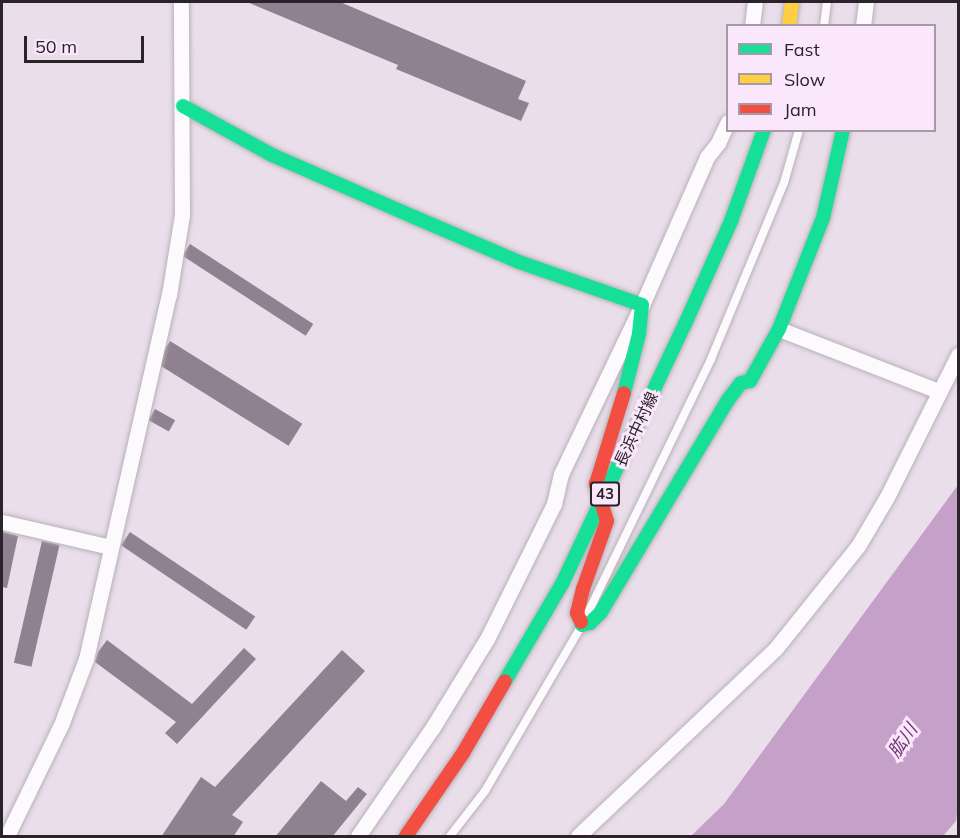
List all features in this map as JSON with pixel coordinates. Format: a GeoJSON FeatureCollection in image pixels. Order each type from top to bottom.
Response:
{"type":"FeatureCollection","features":[{"type":"Feature","properties":{"kind":"street"},"geometry":{"type":"LineString","coordinates":[[7,837],[61,724],[86,659],[177,252],[182,215],[181,2]]}},
{"type":"Feature","properties":{"kind":"street"},"geometry":{"type":"LineString","coordinates":[[752,24],[754,2]]}},
{"type":"Feature","properties":{"kind":"street"},"geometry":{"type":"LineString","coordinates":[[789,24],[792,2]]}},
{"type":"Feature","properties":{"kind":"street"},"geometry":{"type":"LineString","coordinates":[[863,24],[866,2]]}},
{"type":"Feature","properties":{"kind":"street"},"geometry":{"type":"LineString","coordinates":[[183,106],[272,155],[414,217],[519,262],[642,305]]}},
{"type":"Feature","properties":{"kind":"street"},"geometry":{"type":"LineString","coordinates":[[358,837],[433,727],[487,639],[554,504],[561,474],[642,305],[707,157],[718,144],[726,126]]}},
{"type":"Feature","properties":{"kind":"street","name":"長浜中村線"},"geometry":{"type":"LineString","coordinates":[[406,837],[463,753],[550,604],[601,502],[731,221],[763,132]]}},
{"type":"Feature","properties":{"kind":"street"},"geometry":{"type":"LineString","coordinates":[[642,305],[639,334],[624,393],[596,484],[607,521],[577,613],[582,625],[590,623],[601,612],[728,400],[741,383],[750,381],[779,329],[823,218],[843,132]]}},
{"type":"Feature","properties":{"kind":"street"},"geometry":{"type":"LineString","coordinates":[[779,329],[938,392]]}},
{"type":"Feature","properties":{"kind":"street"},"geometry":{"type":"LineString","coordinates":[[578,837],[776,648],[858,546],[887,497],[958,355]]}},
{"type":"Feature","properties":{"kind":"street"},"geometry":{"type":"LineString","coordinates":[[2,522],[110,547]]}},
{"type":"Feature","properties":{"kind":"lane"},"geometry":{"type":"LineString","coordinates":[[824,24],[827,2]]}},
{"type":"Feature","properties":{"kind":"lane"},"geometry":{"type":"LineString","coordinates":[[450,837],[486,791],[582,625],[711,359],[784,183],[798,132]]}},
{"type":"Feature","properties":{"kind":"water","name":"肱川"},"geometry":{"type":"Polygon","coordinates":[[[958,485],[958,805],[956,821],[943,836],[691,836],[724,804],[958,485]]]}},
{"type":"Feature","properties":{"kind":"building"},"geometry":{"type":"Polygon","coordinates":[[[247,2],[340,2],[526,81],[518,99],[529,103],[521,121],[396,69],[398,65],[247,2]]]}},
{"type":"Feature","properties":{"kind":"building"},"geometry":{"type":"Polygon","coordinates":[[[190,244],[313,324],[306,336],[182,256],[190,244]]]}},
{"type":"Feature","properties":{"kind":"building"},"geometry":{"type":"Polygon","coordinates":[[[170,341],[302,424],[289,446],[156,363],[170,341]]]}},
{"type":"Feature","properties":{"kind":"building"},"geometry":{"type":"Polygon","coordinates":[[[155,409],[175,420],[169,432],[149,420],[155,409]]]}},
{"type":"Feature","properties":{"kind":"building"},"geometry":{"type":"Polygon","coordinates":[[[3,532],[18,536],[7,588],[2,587],[3,532]]]}},
{"type":"Feature","properties":{"kind":"building"},"geometry":{"type":"Polygon","coordinates":[[[130,532],[255,616],[246,630],[121,545],[130,532]]]}},
{"type":"Feature","properties":{"kind":"building"},"geometry":{"type":"Polygon","coordinates":[[[42,541],[60,545],[31,667],[14,663],[42,541]]]}},
{"type":"Feature","properties":{"kind":"building"},"geometry":{"type":"Polygon","coordinates":[[[107,640],[192,704],[244,648],[256,659],[177,744],[165,733],[176,722],[95,662],[98,652],[107,640]]]}},
{"type":"Feature","properties":{"kind":"building"},"geometry":{"type":"Polygon","coordinates":[[[342,650],[365,671],[232,815],[243,822],[233,837],[161,837],[201,777],[215,787],[342,650]]]}},
{"type":"Feature","properties":{"kind":"building"},"geometry":{"type":"Polygon","coordinates":[[[321,781],[346,801],[358,787],[367,794],[332,837],[275,837],[321,781]]]}},
{"type":"Feature","properties":{"kind":"traffic: fast"},"geometry":{"type":"LineString","coordinates":[[183,106],[272,155],[414,217],[519,262],[642,305],[639,334],[624,393]]}},
{"type":"Feature","properties":{"kind":"traffic: fast"},"geometry":{"type":"LineString","coordinates":[[505,681],[562,584],[685,324],[731,221],[763,132]]}},
{"type":"Feature","properties":{"kind":"traffic: fast"},"geometry":{"type":"LineString","coordinates":[[581,622],[582,625],[590,623],[601,612],[728,400],[741,383],[750,381],[779,329],[823,218],[843,132]]}},
{"type":"Feature","properties":{"kind":"traffic: slow"},"geometry":{"type":"LineString","coordinates":[[789,24],[792,2]]}},
{"type":"Feature","properties":{"kind":"traffic: jam"},"geometry":{"type":"LineString","coordinates":[[581,622],[577,613],[583,589],[607,521],[596,484],[624,393]]}},
{"type":"Feature","properties":{"kind":"traffic: jam"},"geometry":{"type":"LineString","coordinates":[[406,836],[463,753],[505,681]]}}]}
